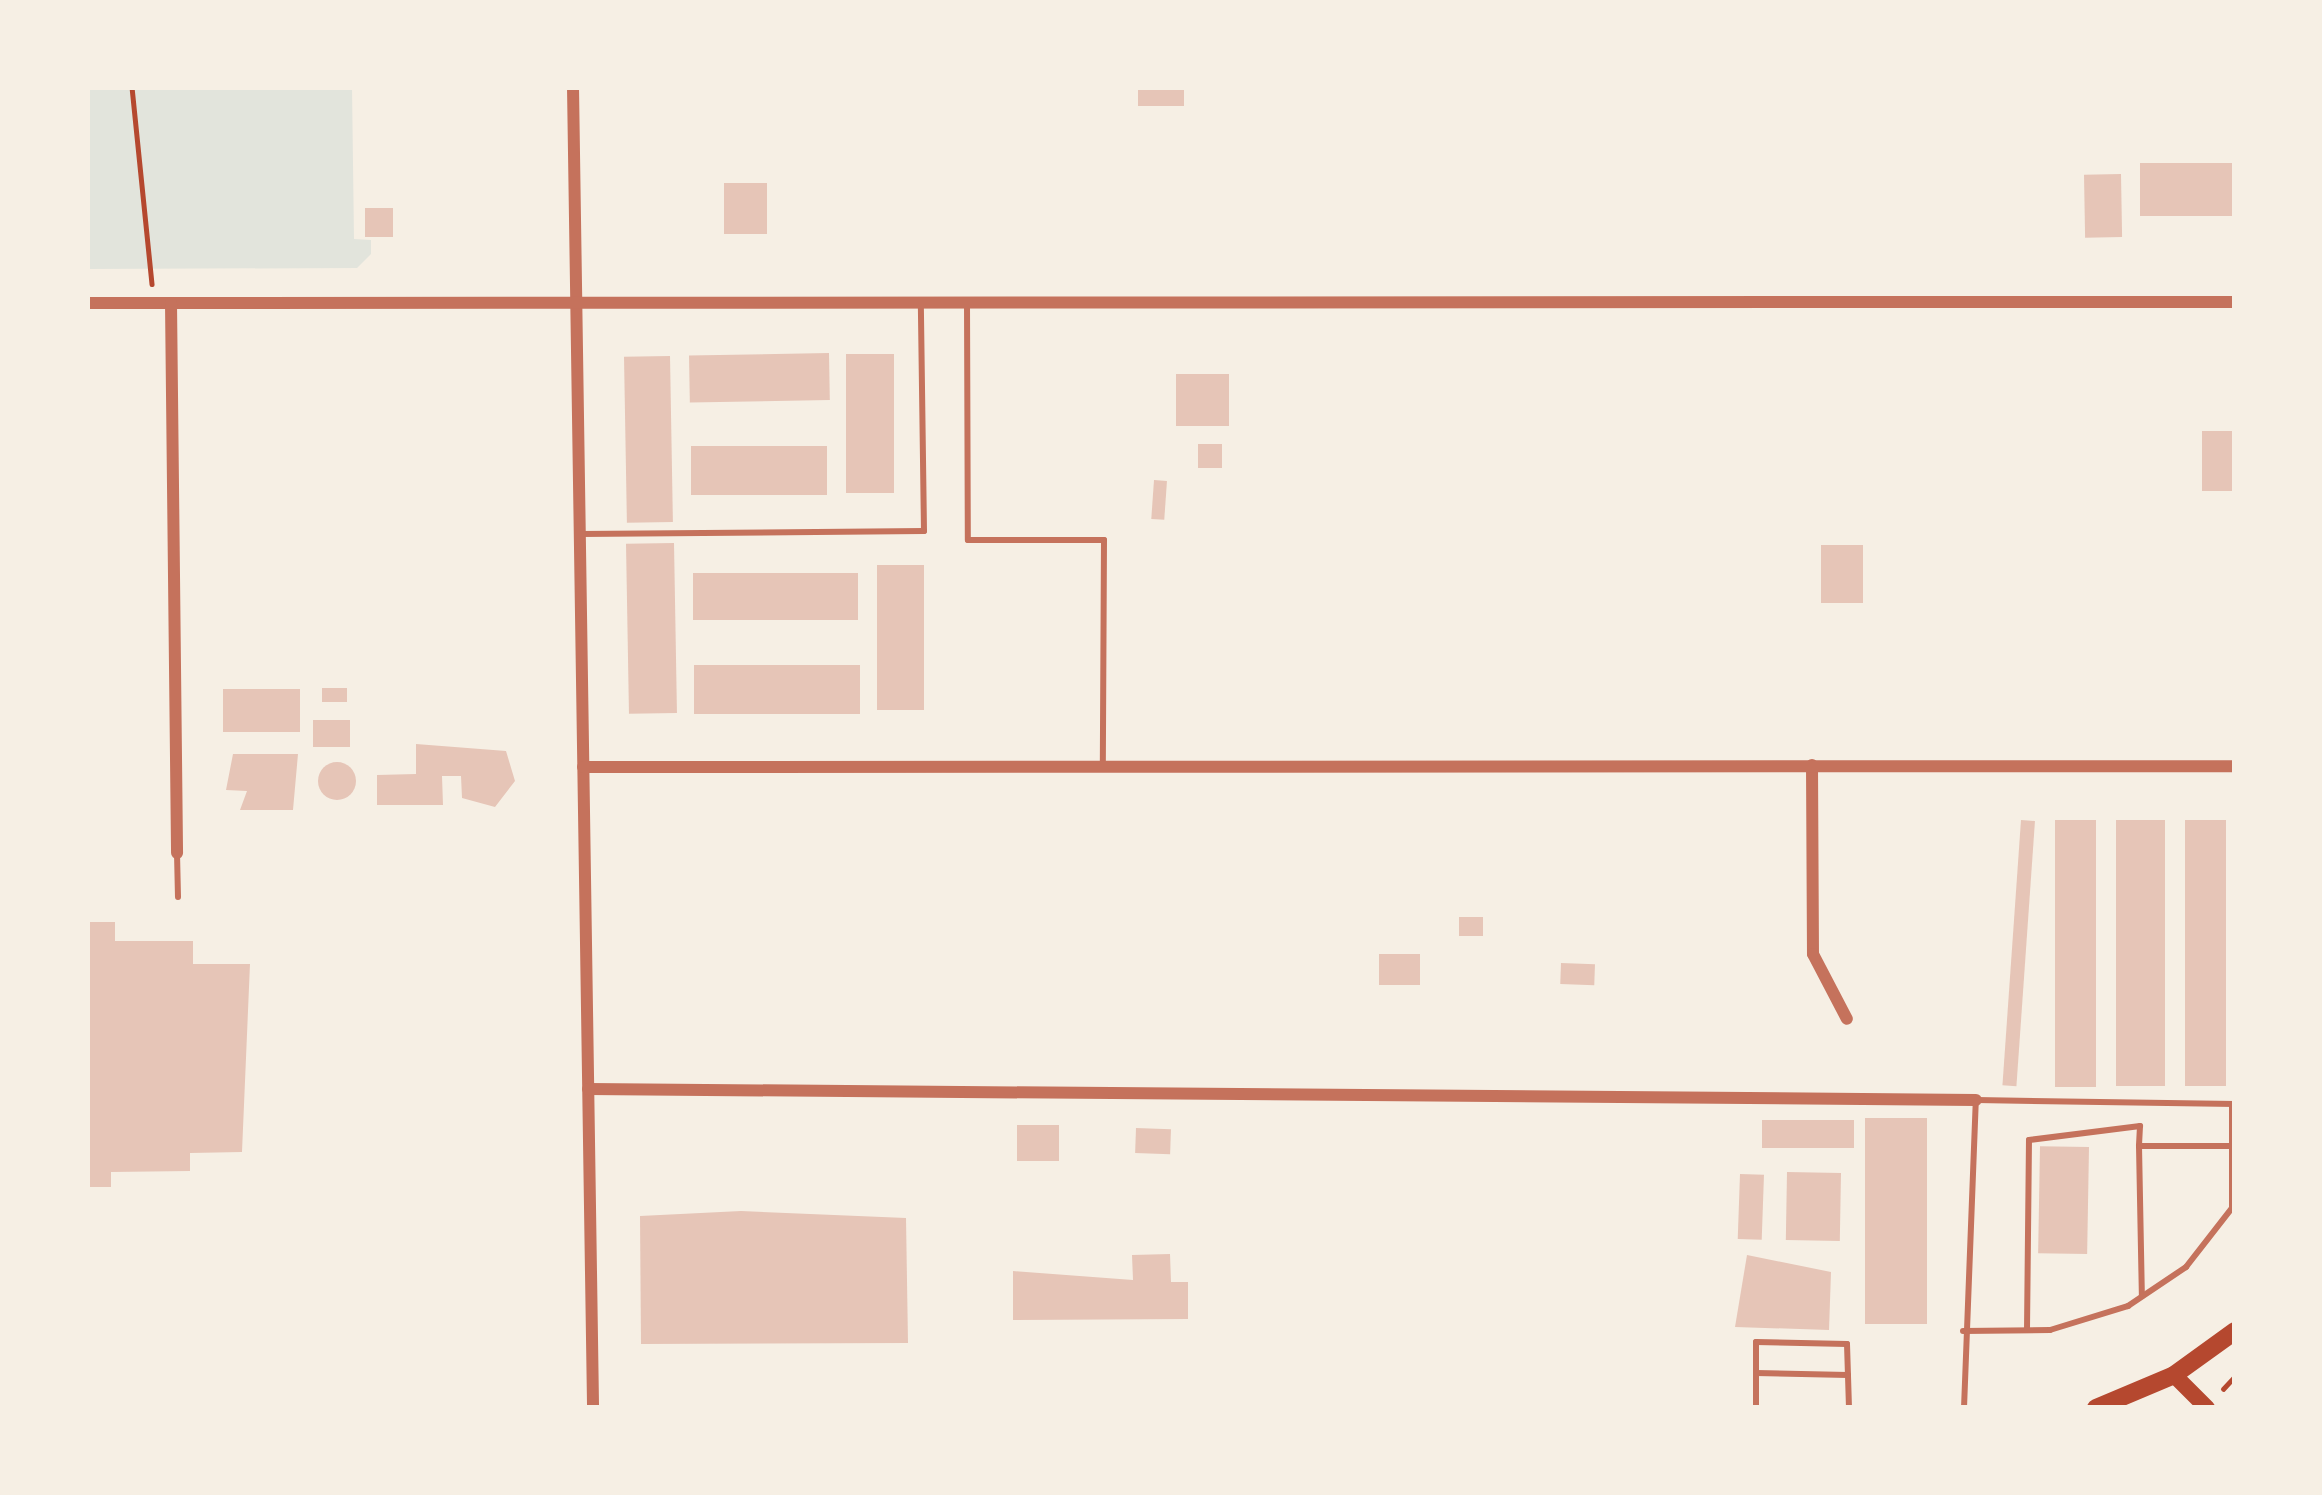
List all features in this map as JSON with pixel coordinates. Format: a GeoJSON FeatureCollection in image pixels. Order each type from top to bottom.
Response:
{"type":"FeatureCollection","features":[{"type":"Feature","properties":{"kind":"main road"},"geometry":{"type":"LineString","coordinates":[[2096,1408],[2174,1375],[2230,1343]]}},
{"type":"Feature","properties":{"kind":"main road"},"geometry":{"type":"LineString","coordinates":[[2174,1375],[2207,1408]]}},
{"type":"Feature","properties":{"kind":"street"},"geometry":{"type":"LineString","coordinates":[[572,87],[593,1408]]}},
{"type":"Feature","properties":{"kind":"street"},"geometry":{"type":"LineString","coordinates":[[87,303],[2235,302]]}},
{"type":"Feature","properties":{"kind":"street"},"geometry":{"type":"LineString","coordinates":[[171,303],[177,854]]}},
{"type":"Feature","properties":{"kind":"street"},"geometry":{"type":"LineString","coordinates":[[1812,765],[1813,954],[1847,1019]]}},
{"type":"Feature","properties":{"kind":"street"},"geometry":{"type":"LineString","coordinates":[[583,767],[2235,766]]}},
{"type":"Feature","properties":{"kind":"street"},"geometry":{"type":"LineString","coordinates":[[588,1089],[1976,1100]]}},
{"type":"Feature","properties":{"kind":"lane"},"geometry":{"type":"LineString","coordinates":[[581,534],[924,531],[921,302]]}},
{"type":"Feature","properties":{"kind":"lane"},"geometry":{"type":"LineString","coordinates":[[967,303],[968,540],[1104,541],[1102,765]]}},
{"type":"Feature","properties":{"kind":"lane"},"geometry":{"type":"LineString","coordinates":[[177,854],[178,897]]}},
{"type":"Feature","properties":{"kind":"lane"},"geometry":{"type":"LineString","coordinates":[[1963,1330],[2027,1330],[2142,1296],[2186,1267],[2232,1208],[2234,1104],[1976,1100],[1963,1330],[1964,1408]]}},
{"type":"Feature","properties":{"kind":"lane"},"geometry":{"type":"LineString","coordinates":[[2027,1330],[2030,1140],[2140,1126],[2142,1296]]}},
{"type":"Feature","properties":{"kind":"lane"},"geometry":{"type":"LineString","coordinates":[[2140,1146],[2232,1146]]}},
{"type":"Feature","properties":{"kind":"lane"},"geometry":{"type":"LineString","coordinates":[[1756,1408],[1756,1342],[1847,1344],[1850,1408]]}},
{"type":"Feature","properties":{"kind":"lane"},"geometry":{"type":"LineString","coordinates":[[1756,1373],[1848,1375]]}},
{"type":"Feature","properties":{"kind":"path"},"geometry":{"type":"LineString","coordinates":[[132,87],[152,303]]}},
{"type":"Feature","properties":{"kind":"path"},"geometry":{"type":"LineString","coordinates":[[2223,1389],[2234,1377]]}},
{"type":"Feature","properties":{"kind":"shaded area"},"geometry":{"type":"Polygon","coordinates":[[[87,87],[352,87],[354,239],[371,240],[371,254],[357,268],[87,269],[87,87]]]}},
{"type":"Feature","properties":{"kind":"building"},"geometry":{"type":"Polygon","coordinates":[[[1138,87],[1184,87],[1184,106],[1138,106],[1138,87]]]}},
{"type":"Feature","properties":{"kind":"building"},"geometry":{"type":"Polygon","coordinates":[[[2140,163],[2235,163],[2235,216],[2140,216],[2140,163]]]}},
{"type":"Feature","properties":{"kind":"building"},"geometry":{"type":"Polygon","coordinates":[[[2121,174],[2122,237],[2085,238],[2084,175],[2121,174]]]}},
{"type":"Feature","properties":{"kind":"building"},"geometry":{"type":"Polygon","coordinates":[[[724,183],[767,183],[767,234],[724,234],[724,183]]]}},
{"type":"Feature","properties":{"kind":"building"},"geometry":{"type":"Polygon","coordinates":[[[365,208],[393,208],[393,237],[365,237],[365,208]]]}},
{"type":"Feature","properties":{"kind":"building"},"geometry":{"type":"Polygon","coordinates":[[[829,353],[830,400],[690,402],[689,355],[829,353]]]}},
{"type":"Feature","properties":{"kind":"building"},"geometry":{"type":"Polygon","coordinates":[[[846,354],[894,354],[894,493],[846,493],[846,354]]]}},
{"type":"Feature","properties":{"kind":"building"},"geometry":{"type":"Polygon","coordinates":[[[670,356],[673,522],[627,523],[624,357],[670,356]]]}},
{"type":"Feature","properties":{"kind":"building"},"geometry":{"type":"Polygon","coordinates":[[[1176,374],[1229,374],[1229,426],[1176,426],[1176,374]]]}},
{"type":"Feature","properties":{"kind":"building"},"geometry":{"type":"Polygon","coordinates":[[[2202,431],[2235,431],[2235,491],[2202,491],[2202,431]]]}},
{"type":"Feature","properties":{"kind":"building"},"geometry":{"type":"Polygon","coordinates":[[[1198,444],[1222,444],[1222,468],[1198,468],[1198,444]]]}},
{"type":"Feature","properties":{"kind":"building"},"geometry":{"type":"Polygon","coordinates":[[[691,446],[827,446],[827,495],[691,495],[691,446]]]}},
{"type":"Feature","properties":{"kind":"building"},"geometry":{"type":"Polygon","coordinates":[[[1154,480],[1167,481],[1164,520],[1151,519],[1154,480]]]}},
{"type":"Feature","properties":{"kind":"building"},"geometry":{"type":"Polygon","coordinates":[[[674,543],[677,713],[629,714],[626,544],[674,543]]]}},
{"type":"Feature","properties":{"kind":"building"},"geometry":{"type":"Polygon","coordinates":[[[1821,545],[1863,545],[1863,603],[1821,603],[1821,545]]]}},
{"type":"Feature","properties":{"kind":"building"},"geometry":{"type":"Polygon","coordinates":[[[877,565],[924,565],[924,710],[877,710],[877,565]]]}},
{"type":"Feature","properties":{"kind":"building"},"geometry":{"type":"Polygon","coordinates":[[[693,573],[858,573],[858,620],[693,620],[693,573]]]}},
{"type":"Feature","properties":{"kind":"building"},"geometry":{"type":"Polygon","coordinates":[[[694,665],[860,665],[860,714],[694,714],[694,665]]]}},
{"type":"Feature","properties":{"kind":"building"},"geometry":{"type":"Polygon","coordinates":[[[322,688],[347,688],[347,702],[322,702],[322,688]]]}},
{"type":"Feature","properties":{"kind":"building"},"geometry":{"type":"Polygon","coordinates":[[[223,689],[300,689],[300,732],[223,732],[223,689]]]}},
{"type":"Feature","properties":{"kind":"building"},"geometry":{"type":"Polygon","coordinates":[[[313,720],[350,720],[350,747],[313,747],[313,720]]]}},
{"type":"Feature","properties":{"kind":"building"},"geometry":{"type":"Polygon","coordinates":[[[416,744],[506,751],[515,781],[495,807],[462,798],[461,776],[442,776],[443,805],[377,805],[377,775],[416,774],[416,744]]]}},
{"type":"Feature","properties":{"kind":"building"},"geometry":{"type":"Polygon","coordinates":[[[233,754],[298,754],[293,810],[240,810],[247,791],[226,790],[233,754]]]}},
{"type":"Feature","properties":{"kind":"building"},"geometry":{"type":"Polygon","coordinates":[[[337,762],[351,767],[356,781],[351,795],[337,800],[323,795],[318,781],[323,767],[337,762]]]}},
{"type":"Feature","properties":{"kind":"building"},"geometry":{"type":"Polygon","coordinates":[[[2021,820],[2035,821],[2016,1086],[2002,1085],[2021,820]]]}},
{"type":"Feature","properties":{"kind":"building"},"geometry":{"type":"Polygon","coordinates":[[[2055,820],[2096,820],[2096,1087],[2055,1087],[2055,820]]]}},
{"type":"Feature","properties":{"kind":"building"},"geometry":{"type":"Polygon","coordinates":[[[2116,820],[2165,820],[2165,1086],[2116,1086],[2116,820]]]}},
{"type":"Feature","properties":{"kind":"building"},"geometry":{"type":"Polygon","coordinates":[[[2185,820],[2226,820],[2226,1086],[2185,1086],[2185,820]]]}},
{"type":"Feature","properties":{"kind":"building"},"geometry":{"type":"Polygon","coordinates":[[[1459,917],[1483,917],[1483,936],[1459,936],[1459,917]]]}},
{"type":"Feature","properties":{"kind":"building"},"geometry":{"type":"Polygon","coordinates":[[[87,922],[115,922],[115,941],[193,941],[193,964],[250,964],[242,1152],[190,1153],[190,1171],[111,1172],[111,1187],[87,1187],[87,922]]]}},
{"type":"Feature","properties":{"kind":"building"},"geometry":{"type":"Polygon","coordinates":[[[1379,954],[1420,954],[1420,985],[1379,985],[1379,954]]]}},
{"type":"Feature","properties":{"kind":"building"},"geometry":{"type":"Polygon","coordinates":[[[1561,963],[1595,964],[1594,985],[1560,984],[1561,963]]]}},
{"type":"Feature","properties":{"kind":"building"},"geometry":{"type":"Polygon","coordinates":[[[1865,1118],[1927,1118],[1927,1324],[1865,1324],[1865,1118]]]}},
{"type":"Feature","properties":{"kind":"building"},"geometry":{"type":"Polygon","coordinates":[[[1762,1120],[1854,1120],[1854,1148],[1762,1148],[1762,1120]]]}},
{"type":"Feature","properties":{"kind":"building"},"geometry":{"type":"Polygon","coordinates":[[[1017,1125],[1059,1125],[1059,1161],[1017,1161],[1017,1125]]]}},
{"type":"Feature","properties":{"kind":"building"},"geometry":{"type":"Polygon","coordinates":[[[1136,1128],[1171,1129],[1170,1154],[1135,1153],[1136,1128]]]}},
{"type":"Feature","properties":{"kind":"building"},"geometry":{"type":"Polygon","coordinates":[[[2040,1146],[2089,1147],[2087,1254],[2038,1253],[2040,1146]]]}},
{"type":"Feature","properties":{"kind":"building"},"geometry":{"type":"Polygon","coordinates":[[[1787,1172],[1841,1173],[1840,1241],[1786,1240],[1787,1172]]]}},
{"type":"Feature","properties":{"kind":"building"},"geometry":{"type":"Polygon","coordinates":[[[1740,1174],[1764,1175],[1762,1240],[1738,1239],[1740,1174]]]}},
{"type":"Feature","properties":{"kind":"building"},"geometry":{"type":"Polygon","coordinates":[[[741,1211],[906,1218],[908,1343],[641,1344],[640,1216],[741,1211]]]}},
{"type":"Feature","properties":{"kind":"building"},"geometry":{"type":"Polygon","coordinates":[[[1170,1254],[1171,1282],[1188,1282],[1188,1319],[1013,1320],[1013,1271],[1133,1280],[1132,1255],[1170,1254]]]}},
{"type":"Feature","properties":{"kind":"building"},"geometry":{"type":"Polygon","coordinates":[[[1747,1255],[1831,1272],[1829,1330],[1735,1327],[1747,1255]]]}}]}
